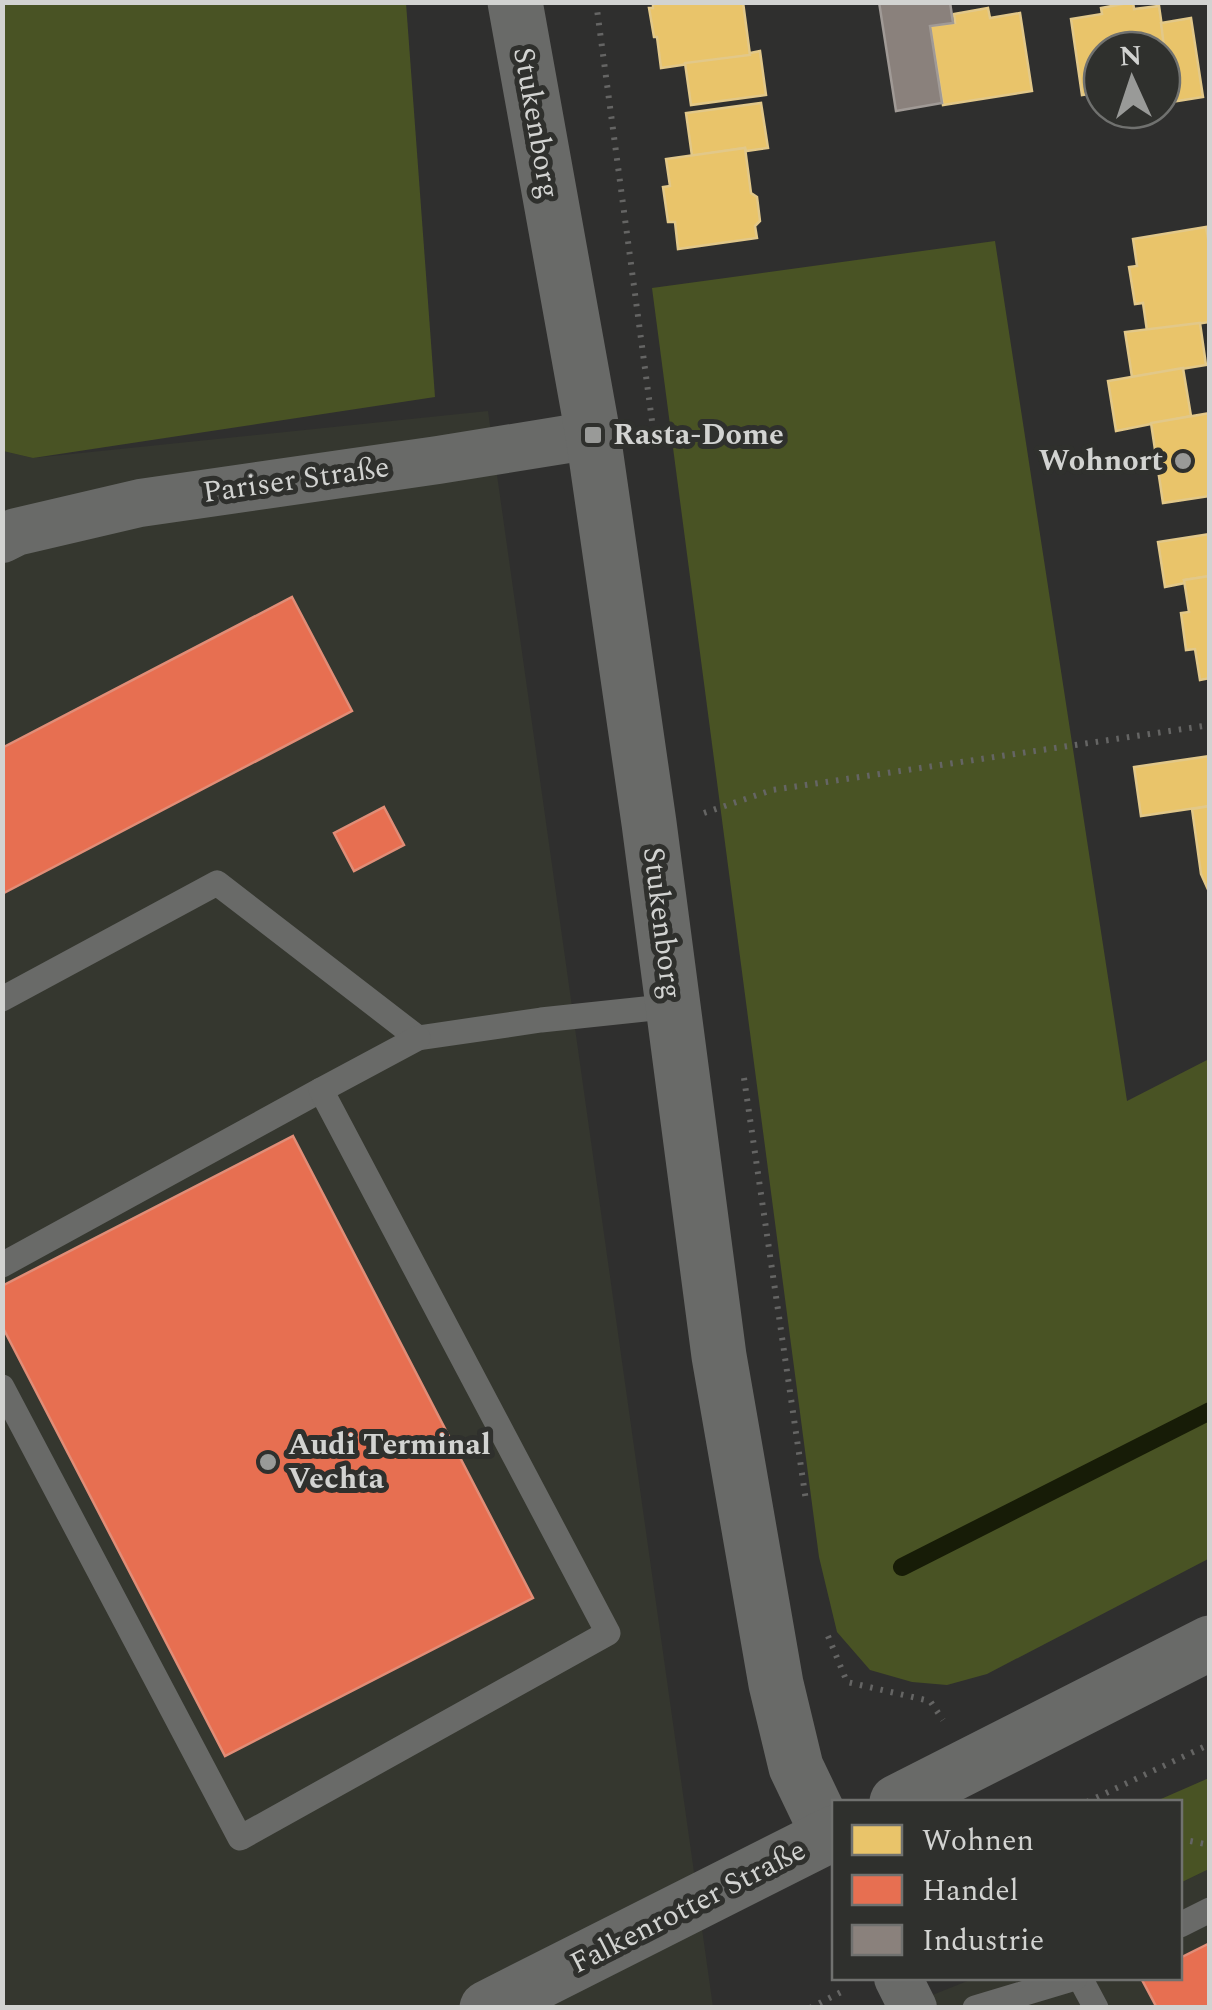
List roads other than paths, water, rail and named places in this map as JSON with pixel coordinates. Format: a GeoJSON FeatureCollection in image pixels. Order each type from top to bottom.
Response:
{"type":"FeatureCollection","features":[{"type":"Feature","properties":{"kind":"street","name":"Stukenborg"},"geometry":{"type":"LineString","coordinates":[[514,2],[592,435],[649,823],[719,1356],[776,1684],[796,1767],[832,1837]]}},
{"type":"Feature","properties":{"kind":"street","name":"Pariser Straße"},"geometry":{"type":"LineString","coordinates":[[2,539],[16,532],[140,503],[592,435]]}},
{"type":"Feature","properties":{"kind":"street"},"geometry":{"type":"LineString","coordinates":[[900,1800],[1210,1644]]}},
{"type":"Feature","properties":{"kind":"street","name":"Falkenrotter Straße"},"geometry":{"type":"LineString","coordinates":[[488,2008],[832,1839]]}},
{"type":"Feature","properties":{"kind":"street"},"geometry":{"type":"LineString","coordinates":[[899,1980],[913,2008]]}},
{"type":"Feature","properties":{"kind":"lane"},"geometry":{"type":"LineString","coordinates":[[2,999],[216,883],[418,1038]]}},
{"type":"Feature","properties":{"kind":"lane"},"geometry":{"type":"LineString","coordinates":[[2,1265],[418,1038],[673,1006]]}},
{"type":"Feature","properties":{"kind":"lane"},"geometry":{"type":"LineString","coordinates":[[2,1386],[240,1838],[608,1633],[321,1090]]}},
{"type":"Feature","properties":{"kind":"lane"},"geometry":{"type":"LineString","coordinates":[[1182,1924],[1210,1910]]}},
{"type":"Feature","properties":{"kind":"lane"},"geometry":{"type":"LineString","coordinates":[[975,2008],[1071,1980]]}},
{"type":"Feature","properties":{"kind":"lane"},"geometry":{"type":"LineString","coordinates":[[1079,1980],[1096,2008]]}},
{"type":"Feature","properties":{"kind":"waterway"},"geometry":{"type":"LineString","coordinates":[[902,1567],[1210,1411]]}},
{"type":"Feature","properties":{"kind":"place","name":"Rasta-Dome"},"geometry":{"type":"Point","coordinates":[593,435]}},
{"type":"Feature","properties":{"kind":"place","name":"Wohnort"},"geometry":{"type":"Point","coordinates":[1183,461]}},
{"type":"Feature","properties":{"kind":"place","name":"Audi Terminal Vechta"},"geometry":{"type":"Point","coordinates":[268,1462]}}]}
